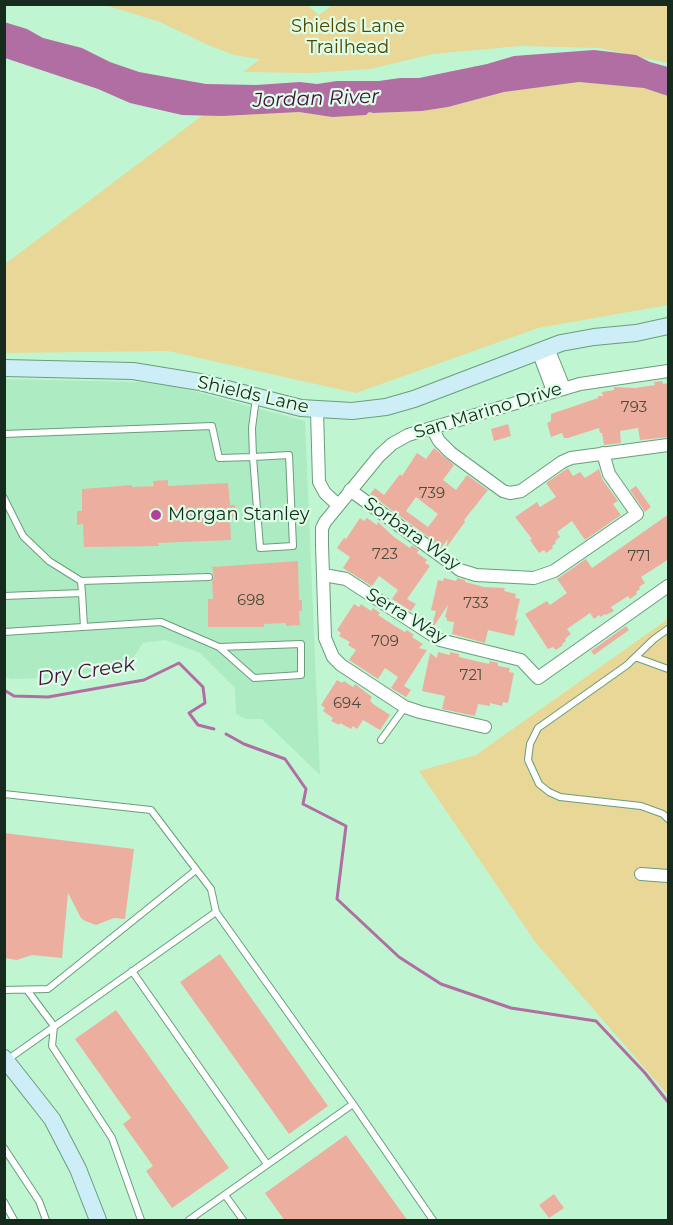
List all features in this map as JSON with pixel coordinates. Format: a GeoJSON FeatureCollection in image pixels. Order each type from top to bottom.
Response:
{"type":"FeatureCollection","features":[{"type":"Feature","properties":{"kind":"main road","name":"Shields Lane"},"geometry":{"type":"LineString","coordinates":[[4,368],[133,371],[200,382],[256,398],[317,411],[352,411],[400,403],[543,350],[582,339],[636,333],[669,326]]}},
{"type":"Feature","properties":{"kind":"main road"},"geometry":{"type":"LineString","coordinates":[[5,1060],[52,1119],[78,1169],[98,1221]]}},
{"type":"Feature","properties":{"kind":"street"},"geometry":{"type":"LineString","coordinates":[[543,350],[559,390]]}},
{"type":"Feature","properties":{"kind":"street","name":"San Marino Drive"},"geometry":{"type":"LineString","coordinates":[[485,727],[405,707],[341,665],[333,657],[326,638],[322,528],[325,522],[379,456],[392,444],[408,435],[588,382],[669,371]]}},
{"type":"Feature","properties":{"kind":"street"},"geometry":{"type":"LineString","coordinates":[[317,411],[319,482],[325,493],[338,505]]}},
{"type":"Feature","properties":{"kind":"street"},"geometry":{"type":"LineString","coordinates":[[432,428],[439,441],[451,453],[503,492],[510,494],[521,491],[566,460],[669,445]]}},
{"type":"Feature","properties":{"kind":"street","name":"Sorbara Way"},"geometry":{"type":"LineString","coordinates":[[350,490],[460,570],[476,575],[534,578],[554,571],[637,514],[609,474],[603,453]]}},
{"type":"Feature","properties":{"kind":"street","name":"Serra Way"},"geometry":{"type":"LineString","coordinates":[[324,574],[346,579],[440,640],[515,658],[526,664],[538,678],[669,586]]}},
{"type":"Feature","properties":{"kind":"street"},"geometry":{"type":"LineString","coordinates":[[640,874],[669,876]]}},
{"type":"Feature","properties":{"kind":"lane"},"geometry":{"type":"LineString","coordinates":[[4,434],[212,426],[219,458],[253,457],[289,455],[292,546],[260,548],[253,457],[252,428],[256,398]]}},
{"type":"Feature","properties":{"kind":"lane"},"geometry":{"type":"LineString","coordinates":[[4,498],[23,536],[49,561],[81,581],[209,577]]}},
{"type":"Feature","properties":{"kind":"lane"},"geometry":{"type":"LineString","coordinates":[[81,581],[84,627]]}},
{"type":"Feature","properties":{"kind":"lane"},"geometry":{"type":"LineString","coordinates":[[4,596],[82,593]]}},
{"type":"Feature","properties":{"kind":"lane"},"geometry":{"type":"LineString","coordinates":[[4,632],[161,622],[219,647],[254,678],[301,675],[301,644],[219,647]]}},
{"type":"Feature","properties":{"kind":"lane"},"geometry":{"type":"LineString","coordinates":[[669,629],[654,639],[627,665],[538,728],[530,744],[528,760],[539,784],[560,797],[641,806],[663,814],[669,819]]}},
{"type":"Feature","properties":{"kind":"lane"},"geometry":{"type":"LineString","coordinates":[[635,657],[669,669]]}},
{"type":"Feature","properties":{"kind":"lane"},"geometry":{"type":"LineString","coordinates":[[381,740],[405,707]]}},
{"type":"Feature","properties":{"kind":"lane"},"geometry":{"type":"LineString","coordinates":[[4,794],[151,810],[211,889],[216,912],[433,1221]]}},
{"type":"Feature","properties":{"kind":"lane"},"geometry":{"type":"LineString","coordinates":[[4,990],[48,989],[196,870]]}},
{"type":"Feature","properties":{"kind":"lane"},"geometry":{"type":"LineString","coordinates":[[5,1060],[216,912]]}},
{"type":"Feature","properties":{"kind":"lane"},"geometry":{"type":"LineString","coordinates":[[132,971],[267,1164]]}},
{"type":"Feature","properties":{"kind":"lane"},"geometry":{"type":"LineString","coordinates":[[27,990],[54,1026],[52,1046],[112,1138],[141,1221]]}},
{"type":"Feature","properties":{"kind":"lane"},"geometry":{"type":"LineString","coordinates":[[189,1221],[353,1104]]}},
{"type":"Feature","properties":{"kind":"lane"},"geometry":{"type":"LineString","coordinates":[[4,1148],[39,1201],[46,1221]]}},
{"type":"Feature","properties":{"kind":"lane"},"geometry":{"type":"LineString","coordinates":[[225,1195],[243,1221]]}},
{"type":"Feature","properties":{"kind":"lane"},"geometry":{"type":"LineString","coordinates":[[4,1202],[14,1221]]}},
{"type":"Feature","properties":{"kind":"shaded area"},"geometry":{"type":"Polygon","coordinates":[[[4,379],[140,382],[182,388],[305,421],[320,775],[262,719],[246,719],[236,714],[235,688],[200,653],[165,640],[143,643],[128,666],[118,671],[68,674],[62,678],[11,679],[5,677],[4,379]]]}},
{"type":"Feature","properties":{"kind":"green space","name":"Shields Lane Trailhead"},"geometry":{"type":"Polygon","coordinates":[[[334,4],[668,5],[668,63],[600,48],[520,46],[433,54],[370,69],[311,73],[243,72],[260,59],[234,55],[160,22],[105,5],[307,5],[319,15],[334,4]]]}},
{"type":"Feature","properties":{"kind":"green space"},"geometry":{"type":"Polygon","coordinates":[[[579,82],[644,88],[668,96],[668,305],[538,328],[356,393],[168,351],[5,353],[5,264],[203,115],[299,112],[332,117],[369,112],[422,111],[448,107],[504,92],[579,82]]]}},
{"type":"Feature","properties":{"kind":"green space"},"geometry":{"type":"Polygon","coordinates":[[[668,619],[668,1095],[536,943],[419,771],[476,755],[668,619]]]}},
{"type":"Feature","properties":{"kind":"water","name":"Jordan River"},"geometry":{"type":"Polygon","coordinates":[[[4,22],[27,29],[43,38],[82,48],[110,62],[139,72],[206,84],[256,85],[300,82],[317,84],[337,81],[419,78],[514,56],[594,50],[636,55],[668,67],[668,96],[644,88],[579,82],[504,92],[448,107],[422,111],[369,112],[366,115],[332,117],[299,112],[222,116],[182,115],[130,103],[98,89],[5,58],[4,22]]]}},
{"type":"Feature","properties":{"kind":"building"},"geometry":{"type":"Polygon","coordinates":[[[662,381],[663,384],[669,383],[669,437],[640,440],[638,428],[620,431],[621,443],[604,445],[599,428],[568,438],[564,438],[562,433],[551,437],[547,423],[551,421],[551,414],[603,396],[602,392],[614,390],[614,387],[635,388],[655,385],[654,382],[662,381]]]}},
{"type":"Feature","properties":{"kind":"building"},"geometry":{"type":"Polygon","coordinates":[[[508,424],[511,436],[494,441],[491,429],[508,424]]]}},
{"type":"Feature","properties":{"kind":"building"},"geometry":{"type":"Polygon","coordinates":[[[434,448],[454,465],[443,480],[456,490],[467,475],[488,490],[464,520],[465,522],[446,548],[448,539],[442,547],[370,494],[375,488],[384,495],[400,474],[402,476],[417,453],[426,459],[434,448]],[[416,497],[406,511],[428,527],[438,514],[416,497]]]}},
{"type":"Feature","properties":{"kind":"building"},"geometry":{"type":"Polygon","coordinates":[[[568,468],[573,476],[580,472],[585,478],[599,469],[602,479],[618,501],[613,504],[621,515],[585,540],[572,521],[557,532],[560,537],[555,541],[553,548],[546,553],[544,550],[539,553],[530,540],[532,539],[515,517],[537,502],[540,507],[556,497],[546,483],[568,468]]]}},
{"type":"Feature","properties":{"kind":"building","name":"Morgan Stanley"},"geometry":{"type":"Polygon","coordinates":[[[168,480],[168,486],[228,483],[230,505],[235,505],[236,518],[230,518],[231,540],[158,543],[159,546],[84,547],[83,524],[77,525],[77,511],[82,511],[82,489],[132,485],[132,487],[154,486],[153,481],[168,480]]]}},
{"type":"Feature","properties":{"kind":"building"},"geometry":{"type":"Polygon","coordinates":[[[636,486],[651,507],[645,512],[630,490],[636,486]]]}},
{"type":"Feature","properties":{"kind":"building"},"geometry":{"type":"Polygon","coordinates":[[[669,514],[669,559],[641,577],[645,583],[639,587],[637,594],[630,599],[628,596],[611,607],[614,611],[606,615],[601,617],[599,615],[594,619],[590,613],[567,629],[571,634],[565,639],[563,645],[556,650],[553,647],[548,649],[525,614],[547,601],[550,605],[567,593],[557,579],[586,559],[592,568],[669,514]]]}},
{"type":"Feature","properties":{"kind":"building"},"geometry":{"type":"Polygon","coordinates":[[[360,518],[364,521],[367,518],[377,525],[378,522],[410,548],[412,545],[419,550],[417,553],[427,560],[425,563],[430,566],[407,599],[416,604],[411,611],[392,599],[398,590],[379,576],[372,586],[343,568],[350,557],[337,548],[360,518]]]}},
{"type":"Feature","properties":{"kind":"building"},"geometry":{"type":"Polygon","coordinates":[[[298,561],[299,600],[302,600],[302,611],[299,611],[300,625],[286,626],[286,623],[264,624],[264,627],[208,627],[208,599],[213,599],[212,567],[298,561]]]}},
{"type":"Feature","properties":{"kind":"building"},"geometry":{"type":"Polygon","coordinates":[[[444,578],[456,581],[457,578],[484,587],[505,588],[504,591],[516,594],[515,598],[520,599],[514,636],[488,630],[485,643],[452,634],[454,622],[447,621],[445,617],[448,605],[434,626],[432,625],[436,611],[431,610],[438,580],[443,581],[444,578]]]}},
{"type":"Feature","properties":{"kind":"building"},"geometry":{"type":"Polygon","coordinates":[[[354,604],[359,607],[361,604],[371,611],[373,608],[380,613],[378,615],[414,635],[412,637],[423,644],[419,648],[427,650],[404,686],[411,690],[406,697],[391,688],[398,677],[385,668],[378,679],[349,660],[356,650],[348,645],[350,642],[339,636],[341,633],[337,630],[354,604]]]}},
{"type":"Feature","properties":{"kind":"building"},"geometry":{"type":"Polygon","coordinates":[[[626,626],[629,630],[594,655],[591,651],[626,626]]]}},
{"type":"Feature","properties":{"kind":"building"},"geometry":{"type":"Polygon","coordinates":[[[438,652],[450,655],[450,652],[459,654],[459,657],[489,664],[490,661],[498,663],[498,666],[510,668],[509,672],[514,673],[508,703],[503,702],[502,706],[490,703],[490,706],[478,704],[475,716],[442,709],[445,696],[422,691],[430,653],[437,658],[438,652]]]}},
{"type":"Feature","properties":{"kind":"building"},"geometry":{"type":"Polygon","coordinates":[[[337,680],[342,683],[344,681],[353,687],[355,684],[372,697],[370,700],[373,704],[390,715],[380,730],[363,720],[357,729],[331,721],[333,718],[323,711],[325,708],[321,705],[337,680]]]}},
{"type":"Feature","properties":{"kind":"building"},"geometry":{"type":"Polygon","coordinates":[[[4,833],[134,849],[125,919],[114,918],[96,925],[85,921],[81,918],[68,893],[62,958],[32,955],[17,960],[4,958],[4,833]]]}},
{"type":"Feature","properties":{"kind":"building"},"geometry":{"type":"Polygon","coordinates":[[[220,954],[328,1106],[289,1134],[180,982],[220,954]]]}},
{"type":"Feature","properties":{"kind":"building"},"geometry":{"type":"Polygon","coordinates":[[[116,1010],[229,1168],[172,1208],[146,1171],[153,1166],[123,1124],[131,1118],[75,1039],[116,1010]]]}},
{"type":"Feature","properties":{"kind":"building"},"geometry":{"type":"Polygon","coordinates":[[[346,1135],[408,1221],[285,1221],[265,1193],[346,1135]]]}},
{"type":"Feature","properties":{"kind":"building"},"geometry":{"type":"Polygon","coordinates":[[[554,1194],[564,1208],[549,1218],[539,1205],[554,1194]]]}},
{"type":"Feature","properties":{"kind":"waterway","name":"Dry Creek"},"geometry":{"type":"LineString","coordinates":[[4,690],[14,696],[48,697],[144,680],[179,663],[203,687],[205,703],[189,713],[198,725],[214,729]]}},
{"type":"Feature","properties":{"kind":"waterway","name":"Dry Creek"},"geometry":{"type":"LineString","coordinates":[[226,734],[244,744],[285,759],[306,789],[303,804],[346,826],[337,899],[399,957],[441,984],[511,1008],[596,1021],[645,1073],[668,1102]]}},
{"type":"Feature","properties":{"kind":"place","name":"Morgan Stanley"},"geometry":{"type":"Point","coordinates":[156,515]}}]}
